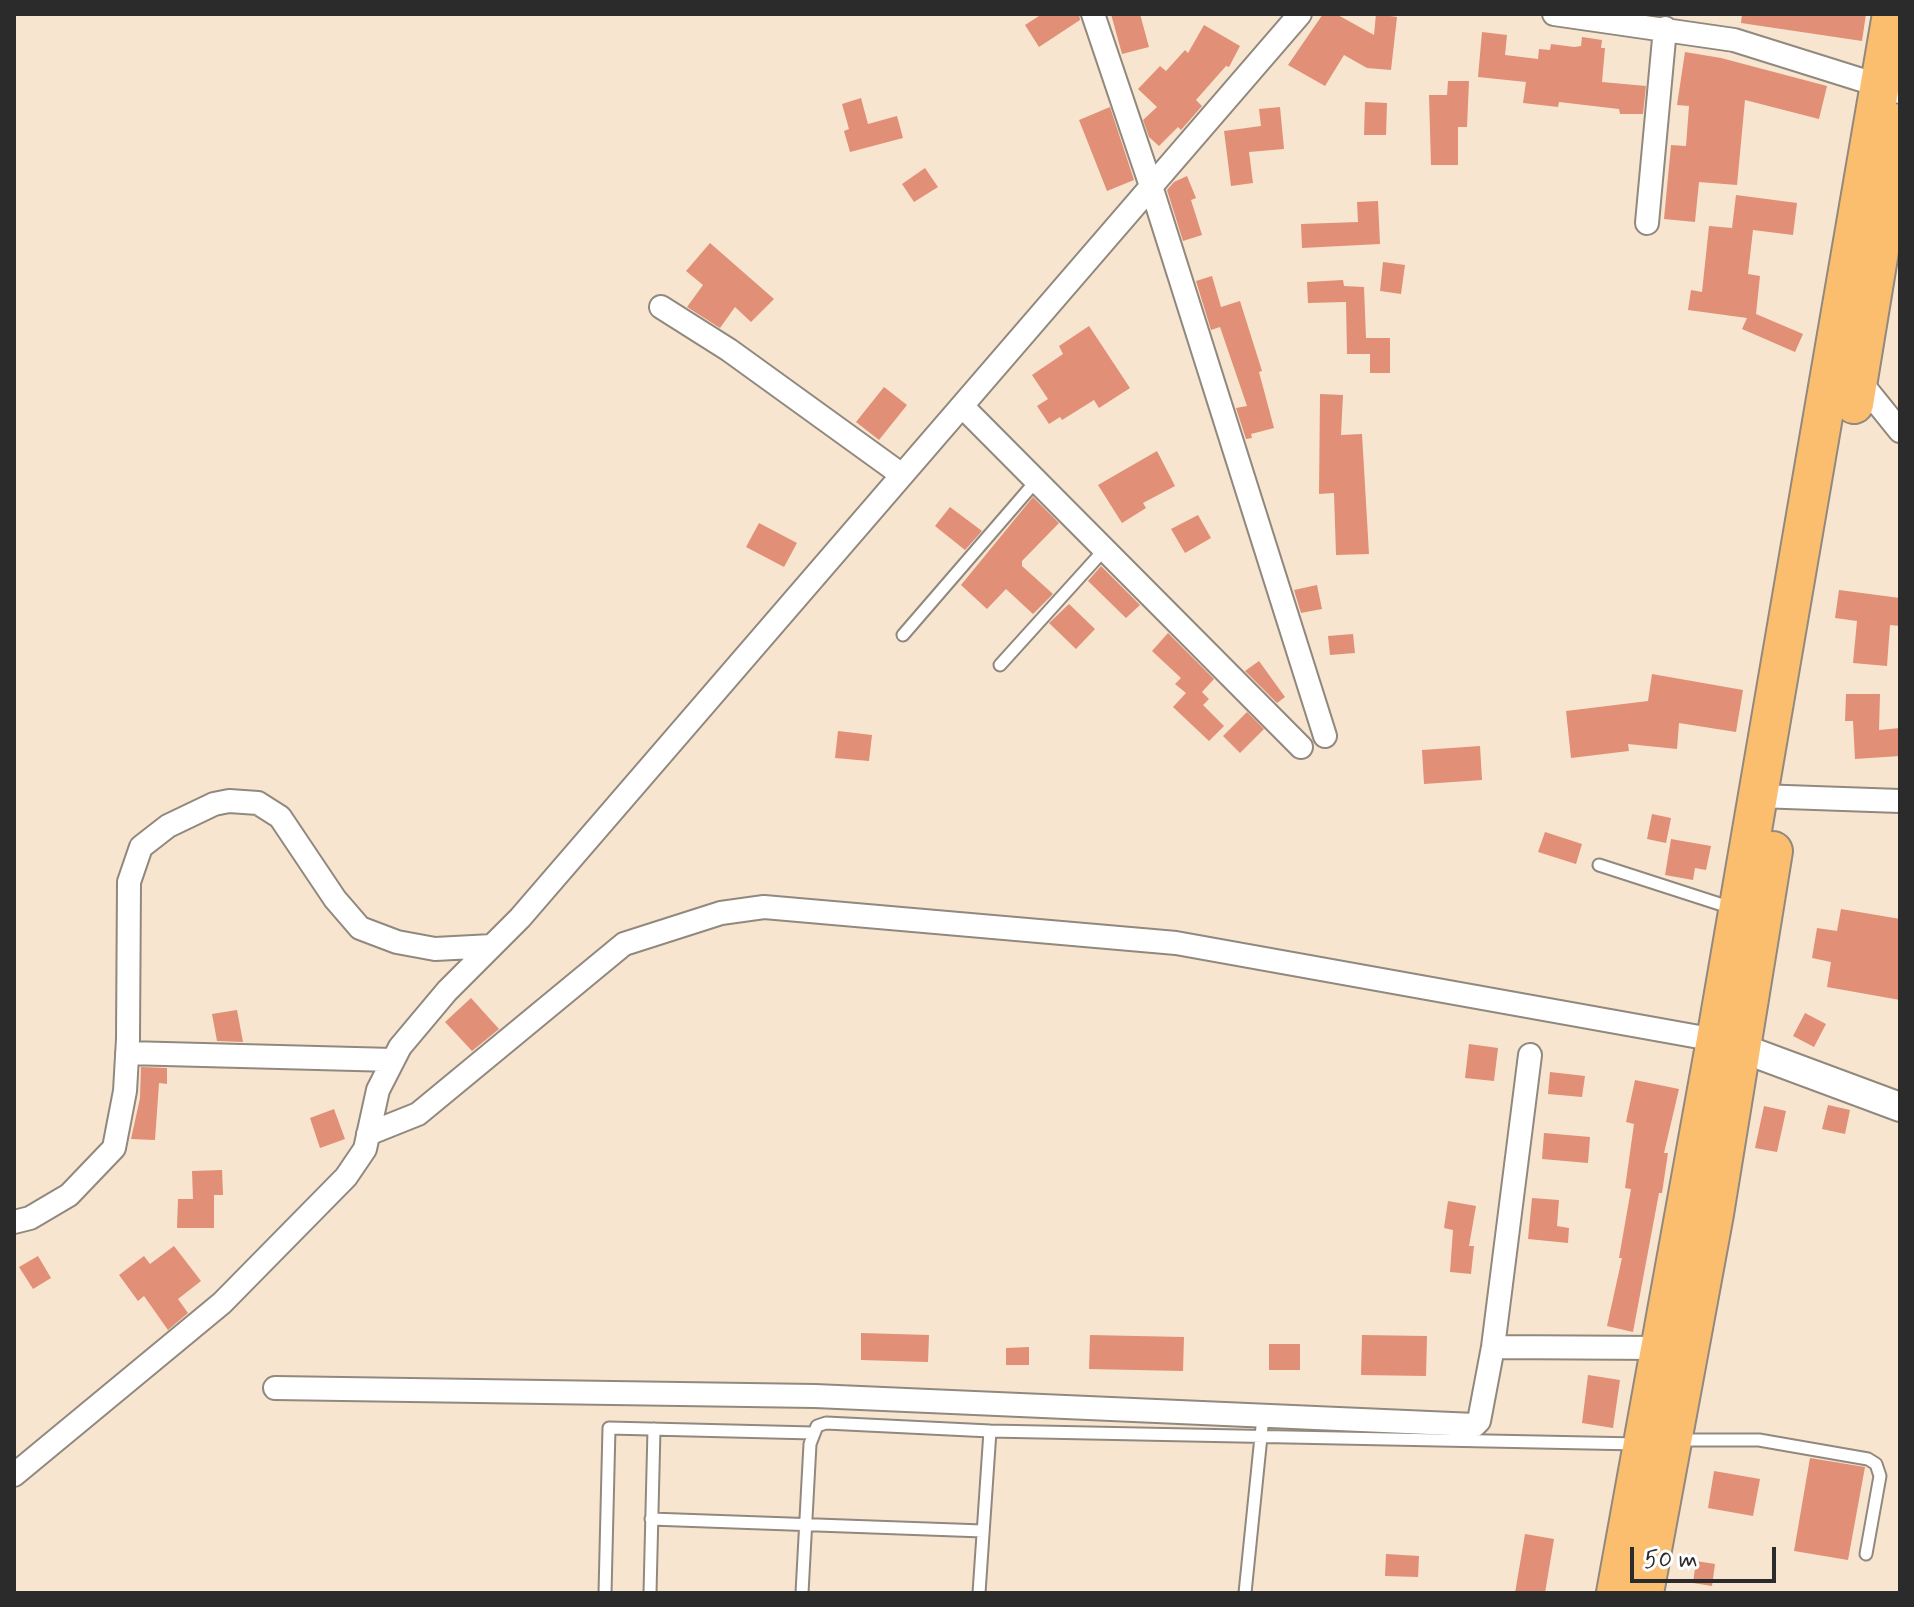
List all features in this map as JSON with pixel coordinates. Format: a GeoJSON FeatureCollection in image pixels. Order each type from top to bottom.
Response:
{"type":"FeatureCollection","features":[{"type":"Feature","properties":{"kind":"highway"},"geometry":{"type":"LineString","coordinates":[[1616,1593],[1658,1442],[1730,1043],[1863,263],[1889,89],[1892,14]]}},
{"type":"Feature","properties":{"kind":"highway"},"geometry":{"type":"LineString","coordinates":[[1730,1043],[1736,909],[1770,796],[1858,379],[1863,263],[1900,123]]}},
{"type":"Feature","properties":{"kind":"highway"},"geometry":{"type":"LineString","coordinates":[[1644,1593],[1658,1442],[1662,1348],[1700,1212]]}},
{"type":"Feature","properties":{"kind":"street"},"geometry":{"type":"LineString","coordinates":[[1093,14],[1151,186],[1325,736]]}},
{"type":"Feature","properties":{"kind":"street"},"geometry":{"type":"LineString","coordinates":[[14,1475],[222,1303],[346,1177],[365,1149],[378,1090],[393,1060],[447,991],[492,946],[1300,14]]}},
{"type":"Feature","properties":{"kind":"street"},"geometry":{"type":"LineString","coordinates":[[1554,14],[1734,40],[1889,89]]}},
{"type":"Feature","properties":{"kind":"street"},"geometry":{"type":"LineString","coordinates":[[1647,223],[1665,28]]}},
{"type":"Feature","properties":{"kind":"street"},"geometry":{"type":"LineString","coordinates":[[661,307],[729,350],[902,475]]}},
{"type":"Feature","properties":{"kind":"street"},"geometry":{"type":"LineString","coordinates":[[1858,379],[1900,431]]}},
{"type":"Feature","properties":{"kind":"street"},"geometry":{"type":"LineString","coordinates":[[962,406],[1301,747]]}},
{"type":"Feature","properties":{"kind":"street"},"geometry":{"type":"LineString","coordinates":[[1770,796],[1900,801]]}},
{"type":"Feature","properties":{"kind":"street"},"geometry":{"type":"LineString","coordinates":[[14,1222],[30,1218],[69,1195],[114,1148],[127,1053],[128,897],[141,847],[168,826],[214,804],[258,803],[280,817],[335,899],[360,928],[397,942],[435,949],[492,946]]}},
{"type":"Feature","properties":{"kind":"street"},"geometry":{"type":"LineString","coordinates":[[368,1134],[418,1114],[624,944],[721,913],[764,907],[1176,943],[1730,1043],[1900,1107]]}},
{"type":"Feature","properties":{"kind":"street"},"geometry":{"type":"LineString","coordinates":[[127,1053],[393,1060]]}},
{"type":"Feature","properties":{"kind":"street"},"geometry":{"type":"LineString","coordinates":[[275,1388],[815,1396],[1263,1428],[1475,1425],[1479,1421],[1493,1347],[1530,1055]]}},
{"type":"Feature","properties":{"kind":"street"},"geometry":{"type":"LineString","coordinates":[[1493,1347],[1662,1348]]}},
{"type":"Feature","properties":{"kind":"lane"},"geometry":{"type":"LineString","coordinates":[[903,635],[1036,481]]}},
{"type":"Feature","properties":{"kind":"lane"},"geometry":{"type":"LineString","coordinates":[[1000,665],[1104,550]]}},
{"type":"Feature","properties":{"kind":"lane"},"geometry":{"type":"LineString","coordinates":[[1599,865],[1736,909]]}},
{"type":"Feature","properties":{"kind":"lane"},"geometry":{"type":"LineString","coordinates":[[605,1593],[609,1428],[813,1433],[826,1423],[990,1431],[1263,1428],[1658,1442],[1759,1440],[1868,1459],[1876,1464],[1880,1476],[1866,1554]]}},
{"type":"Feature","properties":{"kind":"lane"},"geometry":{"type":"LineString","coordinates":[[1245,1593],[1263,1428]]}},
{"type":"Feature","properties":{"kind":"lane"},"geometry":{"type":"LineString","coordinates":[[650,1593],[654,1429]]}},
{"type":"Feature","properties":{"kind":"lane"},"geometry":{"type":"LineString","coordinates":[[979,1593],[990,1431]]}},
{"type":"Feature","properties":{"kind":"lane"},"geometry":{"type":"LineString","coordinates":[[802,1593],[813,1433]]}},
{"type":"Feature","properties":{"kind":"lane"},"geometry":{"type":"LineString","coordinates":[[651,1519],[983,1531]]}},
{"type":"Feature","properties":{"kind":"building"},"geometry":{"type":"Polygon","coordinates":[[[1042,14],[1079,14],[1080,20],[1039,47],[1025,25],[1042,14]]]}},
{"type":"Feature","properties":{"kind":"building"},"geometry":{"type":"Polygon","coordinates":[[[1111,14],[1140,14],[1149,47],[1122,54],[1111,14]]]}},
{"type":"Feature","properties":{"kind":"building"},"geometry":{"type":"Polygon","coordinates":[[[1323,14],[1336,14],[1374,35],[1376,14],[1397,17],[1391,70],[1367,68],[1344,55],[1325,86],[1288,65],[1323,14]]]}},
{"type":"Feature","properties":{"kind":"building"},"geometry":{"type":"Polygon","coordinates":[[[1742,14],[1866,14],[1862,41],[1741,23],[1742,14]]]}},
{"type":"Feature","properties":{"kind":"building"},"geometry":{"type":"Polygon","coordinates":[[[1204,25],[1240,46],[1229,67],[1226,66],[1196,100],[1202,106],[1181,130],[1178,127],[1159,146],[1149,137],[1143,120],[1157,107],[1138,89],[1160,66],[1166,71],[1185,50],[1188,53],[1204,25]]]}},
{"type":"Feature","properties":{"kind":"building"},"geometry":{"type":"Polygon","coordinates":[[[1482,32],[1507,35],[1505,55],[1538,59],[1539,49],[1550,50],[1551,44],[1574,47],[1581,46],[1582,37],[1602,40],[1601,48],[1605,48],[1602,82],[1646,86],[1643,114],[1620,114],[1619,109],[1559,102],[1558,107],[1523,103],[1526,82],[1478,77],[1482,32]]]}},
{"type":"Feature","properties":{"kind":"building"},"geometry":{"type":"Polygon","coordinates":[[[1685,52],[1721,58],[1827,86],[1819,119],[1745,100],[1737,185],[1699,182],[1695,222],[1664,219],[1671,145],[1686,146],[1689,106],[1677,105],[1685,52]]]}},
{"type":"Feature","properties":{"kind":"building"},"geometry":{"type":"Polygon","coordinates":[[[1448,81],[1469,81],[1467,127],[1458,127],[1458,165],[1431,165],[1429,95],[1447,95],[1448,81]]]}},
{"type":"Feature","properties":{"kind":"building"},"geometry":{"type":"Polygon","coordinates":[[[861,98],[868,124],[897,116],[903,138],[850,152],[844,131],[849,129],[842,104],[861,98]]]}},
{"type":"Feature","properties":{"kind":"building"},"geometry":{"type":"Polygon","coordinates":[[[1365,102],[1387,103],[1386,135],[1364,135],[1365,102]]]}},
{"type":"Feature","properties":{"kind":"building"},"geometry":{"type":"Polygon","coordinates":[[[1110,107],[1134,180],[1107,191],[1079,120],[1110,107]]]}},
{"type":"Feature","properties":{"kind":"building"},"geometry":{"type":"Polygon","coordinates":[[[1280,107],[1284,149],[1249,152],[1253,183],[1231,186],[1224,131],[1261,126],[1259,109],[1280,107]]]}},
{"type":"Feature","properties":{"kind":"building"},"geometry":{"type":"Polygon","coordinates":[[[925,168],[938,187],[914,202],[902,184],[925,168]]]}},
{"type":"Feature","properties":{"kind":"building"},"geometry":{"type":"Polygon","coordinates":[[[1187,176],[1196,198],[1191,200],[1202,235],[1183,241],[1167,190],[1174,182],[1187,176]]]}},
{"type":"Feature","properties":{"kind":"building"},"geometry":{"type":"Polygon","coordinates":[[[1736,195],[1797,203],[1793,235],[1753,230],[1748,274],[1760,276],[1756,314],[1803,334],[1795,352],[1742,329],[1747,318],[1688,310],[1691,290],[1702,292],[1709,226],[1732,228],[1736,195]]]}},
{"type":"Feature","properties":{"kind":"building"},"geometry":{"type":"Polygon","coordinates":[[[1378,201],[1380,244],[1302,248],[1301,224],[1358,222],[1357,202],[1378,201]]]}},
{"type":"Feature","properties":{"kind":"building"},"geometry":{"type":"Polygon","coordinates":[[[710,243],[774,299],[751,322],[735,307],[720,328],[687,307],[703,285],[686,271],[710,243]]]}},
{"type":"Feature","properties":{"kind":"building"},"geometry":{"type":"Polygon","coordinates":[[[1383,262],[1405,265],[1401,294],[1380,291],[1383,262]]]}},
{"type":"Feature","properties":{"kind":"building"},"geometry":{"type":"Polygon","coordinates":[[[1212,276],[1221,307],[1240,301],[1262,371],[1259,372],[1274,428],[1251,434],[1252,438],[1246,439],[1236,408],[1247,406],[1220,327],[1211,330],[1196,281],[1212,276]]]}},
{"type":"Feature","properties":{"kind":"building"},"geometry":{"type":"Polygon","coordinates":[[[1343,280],[1344,286],[1364,287],[1366,338],[1390,338],[1390,373],[1370,373],[1370,354],[1347,354],[1346,302],[1308,303],[1307,282],[1343,280]]]}},
{"type":"Feature","properties":{"kind":"building"},"geometry":{"type":"Polygon","coordinates":[[[1089,326],[1130,388],[1099,408],[1094,400],[1062,420],[1060,417],[1049,424],[1037,406],[1048,399],[1032,375],[1063,354],[1059,346],[1089,326]]]}},
{"type":"Feature","properties":{"kind":"building"},"geometry":{"type":"Polygon","coordinates":[[[884,387],[907,405],[879,440],[856,422],[884,387]]]}},
{"type":"Feature","properties":{"kind":"building"},"geometry":{"type":"Polygon","coordinates":[[[1320,394],[1343,395],[1341,435],[1362,434],[1369,554],[1336,555],[1334,493],[1319,494],[1320,394]]]}},
{"type":"Feature","properties":{"kind":"building"},"geometry":{"type":"Polygon","coordinates":[[[1157,451],[1175,486],[1143,503],[1146,508],[1122,523],[1098,485],[1157,451]]]}},
{"type":"Feature","properties":{"kind":"building"},"geometry":{"type":"Polygon","coordinates":[[[1033,497],[1059,523],[1022,561],[1022,566],[1053,594],[1033,614],[1006,589],[987,609],[961,585],[1033,497]]]}},
{"type":"Feature","properties":{"kind":"building"},"geometry":{"type":"Polygon","coordinates":[[[950,507],[982,531],[965,550],[935,526],[950,507]]]}},
{"type":"Feature","properties":{"kind":"building"},"geometry":{"type":"Polygon","coordinates":[[[1198,515],[1211,538],[1185,553],[1171,529],[1198,515]]]}},
{"type":"Feature","properties":{"kind":"building"},"geometry":{"type":"Polygon","coordinates":[[[759,523],[797,543],[784,567],[746,547],[759,523]]]}},
{"type":"Feature","properties":{"kind":"building"},"geometry":{"type":"Polygon","coordinates":[[[1101,566],[1140,605],[1126,618],[1088,581],[1101,566]]]}},
{"type":"Feature","properties":{"kind":"building"},"geometry":{"type":"Polygon","coordinates":[[[1317,585],[1322,609],[1301,613],[1294,590],[1317,585]]]}},
{"type":"Feature","properties":{"kind":"building"},"geometry":{"type":"Polygon","coordinates":[[[1839,590],[1900,598],[1900,626],[1890,625],[1887,666],[1853,663],[1857,621],[1835,618],[1839,590]]]}},
{"type":"Feature","properties":{"kind":"building"},"geometry":{"type":"Polygon","coordinates":[[[1069,604],[1095,629],[1076,649],[1049,623],[1069,604]]]}},
{"type":"Feature","properties":{"kind":"building"},"geometry":{"type":"Polygon","coordinates":[[[1168,633],[1214,679],[1202,692],[1209,699],[1203,705],[1224,726],[1209,741],[1173,707],[1186,693],[1175,684],[1181,678],[1152,651],[1168,633]]]}},
{"type":"Feature","properties":{"kind":"building"},"geometry":{"type":"Polygon","coordinates":[[[1353,634],[1355,653],[1330,655],[1328,636],[1353,634]]]}},
{"type":"Feature","properties":{"kind":"building"},"geometry":{"type":"Polygon","coordinates":[[[1259,661],[1285,697],[1277,703],[1245,671],[1259,661]]]}},
{"type":"Feature","properties":{"kind":"building"},"geometry":{"type":"Polygon","coordinates":[[[1652,674],[1743,690],[1736,732],[1679,723],[1677,749],[1628,744],[1629,751],[1571,758],[1566,711],[1648,701],[1652,674]]]}},
{"type":"Feature","properties":{"kind":"building"},"geometry":{"type":"Polygon","coordinates":[[[1846,694],[1880,694],[1879,730],[1900,728],[1900,756],[1855,759],[1853,721],[1845,721],[1846,694]]]}},
{"type":"Feature","properties":{"kind":"building"},"geometry":{"type":"Polygon","coordinates":[[[1247,712],[1264,729],[1240,753],[1223,736],[1247,712]]]}},
{"type":"Feature","properties":{"kind":"building"},"geometry":{"type":"Polygon","coordinates":[[[838,731],[872,735],[869,761],[835,758],[838,731]]]}},
{"type":"Feature","properties":{"kind":"building"},"geometry":{"type":"Polygon","coordinates":[[[1480,746],[1482,780],[1424,784],[1422,750],[1480,746]]]}},
{"type":"Feature","properties":{"kind":"building"},"geometry":{"type":"Polygon","coordinates":[[[1652,814],[1671,818],[1666,843],[1647,839],[1652,814]]]}},
{"type":"Feature","properties":{"kind":"building"},"geometry":{"type":"Polygon","coordinates":[[[1545,832],[1582,844],[1576,864],[1538,852],[1545,832]]]}},
{"type":"Feature","properties":{"kind":"building"},"geometry":{"type":"Polygon","coordinates":[[[1671,839],[1711,846],[1706,870],[1695,868],[1693,880],[1665,875],[1671,839]]]}},
{"type":"Feature","properties":{"kind":"building"},"geometry":{"type":"Polygon","coordinates":[[[1841,909],[1900,919],[1900,1000],[1827,987],[1831,962],[1812,958],[1817,928],[1837,931],[1841,909]]]}},
{"type":"Feature","properties":{"kind":"building"},"geometry":{"type":"Polygon","coordinates":[[[471,998],[499,1029],[472,1051],[445,1022],[471,998]]]}},
{"type":"Feature","properties":{"kind":"building"},"geometry":{"type":"Polygon","coordinates":[[[237,1010],[243,1042],[217,1041],[212,1014],[237,1010]]]}},
{"type":"Feature","properties":{"kind":"building"},"geometry":{"type":"Polygon","coordinates":[[[1805,1013],[1826,1024],[1814,1047],[1793,1036],[1805,1013]]]}},
{"type":"Feature","properties":{"kind":"building"},"geometry":{"type":"Polygon","coordinates":[[[1469,1044],[1498,1048],[1494,1081],[1465,1078],[1469,1044]]]}},
{"type":"Feature","properties":{"kind":"building"},"geometry":{"type":"Polygon","coordinates":[[[141,1067],[167,1068],[167,1084],[159,1083],[155,1140],[131,1139],[140,1098],[141,1067]]]}},
{"type":"Feature","properties":{"kind":"building"},"geometry":{"type":"Polygon","coordinates":[[[1550,1072],[1585,1076],[1582,1097],[1548,1094],[1550,1072]]]}},
{"type":"Feature","properties":{"kind":"building"},"geometry":{"type":"Polygon","coordinates":[[[1635,1080],[1679,1089],[1664,1153],[1668,1153],[1662,1193],[1659,1193],[1633,1332],[1607,1326],[1622,1258],[1619,1258],[1631,1189],[1625,1188],[1634,1124],[1626,1122],[1635,1080]]]}},
{"type":"Feature","properties":{"kind":"building"},"geometry":{"type":"Polygon","coordinates":[[[1828,1105],[1850,1110],[1845,1134],[1822,1129],[1828,1105]]]}},
{"type":"Feature","properties":{"kind":"building"},"geometry":{"type":"Polygon","coordinates":[[[1764,1106],[1786,1111],[1777,1152],[1755,1148],[1764,1106]]]}},
{"type":"Feature","properties":{"kind":"building"},"geometry":{"type":"Polygon","coordinates":[[[334,1109],[345,1139],[320,1148],[310,1118],[334,1109]]]}},
{"type":"Feature","properties":{"kind":"building"},"geometry":{"type":"Polygon","coordinates":[[[1544,1133],[1590,1137],[1588,1163],[1542,1159],[1544,1133]]]}},
{"type":"Feature","properties":{"kind":"building"},"geometry":{"type":"Polygon","coordinates":[[[222,1170],[223,1195],[214,1195],[214,1228],[177,1228],[178,1199],[193,1199],[192,1171],[222,1170]]]}},
{"type":"Feature","properties":{"kind":"building"},"geometry":{"type":"Polygon","coordinates":[[[1532,1198],[1559,1200],[1557,1226],[1569,1228],[1568,1243],[1528,1239],[1532,1198]]]}},
{"type":"Feature","properties":{"kind":"building"},"geometry":{"type":"Polygon","coordinates":[[[1448,1201],[1476,1206],[1469,1246],[1474,1246],[1471,1274],[1450,1272],[1453,1230],[1444,1228],[1448,1201]]]}},
{"type":"Feature","properties":{"kind":"building"},"geometry":{"type":"Polygon","coordinates":[[[174,1246],[201,1281],[178,1299],[188,1313],[168,1330],[144,1296],[138,1301],[119,1275],[144,1256],[150,1264],[174,1246]]]}},
{"type":"Feature","properties":{"kind":"building"},"geometry":{"type":"Polygon","coordinates":[[[38,1256],[51,1278],[33,1289],[19,1267],[38,1256]]]}},
{"type":"Feature","properties":{"kind":"building"},"geometry":{"type":"Polygon","coordinates":[[[861,1333],[929,1335],[928,1362],[861,1360],[861,1333]]]}},
{"type":"Feature","properties":{"kind":"building"},"geometry":{"type":"Polygon","coordinates":[[[1090,1335],[1184,1337],[1183,1371],[1089,1369],[1090,1335]]]}},
{"type":"Feature","properties":{"kind":"building"},"geometry":{"type":"Polygon","coordinates":[[[1362,1335],[1427,1336],[1426,1376],[1361,1375],[1362,1335]]]}},
{"type":"Feature","properties":{"kind":"building"},"geometry":{"type":"Polygon","coordinates":[[[1269,1344],[1300,1344],[1300,1370],[1269,1370],[1269,1344]]]}},
{"type":"Feature","properties":{"kind":"building"},"geometry":{"type":"Polygon","coordinates":[[[1029,1347],[1029,1365],[1006,1365],[1006,1348],[1029,1347]]]}},
{"type":"Feature","properties":{"kind":"building"},"geometry":{"type":"Polygon","coordinates":[[[1588,1375],[1620,1380],[1613,1428],[1582,1423],[1588,1375]]]}},
{"type":"Feature","properties":{"kind":"building"},"geometry":{"type":"Polygon","coordinates":[[[1810,1458],[1865,1467],[1848,1560],[1794,1551],[1810,1458]]]}},
{"type":"Feature","properties":{"kind":"building"},"geometry":{"type":"Polygon","coordinates":[[[1714,1471],[1760,1479],[1753,1516],[1708,1508],[1714,1471]]]}},
{"type":"Feature","properties":{"kind":"building"},"geometry":{"type":"Polygon","coordinates":[[[1525,1534],[1554,1539],[1545,1593],[1515,1593],[1525,1534]]]}},
{"type":"Feature","properties":{"kind":"building"},"geometry":{"type":"Polygon","coordinates":[[[1386,1554],[1419,1556],[1418,1577],[1385,1576],[1386,1554]]]}},
{"type":"Feature","properties":{"kind":"building"},"geometry":{"type":"Polygon","coordinates":[[[1696,1561],[1715,1564],[1712,1586],[1693,1583],[1696,1561]]]}}]}
